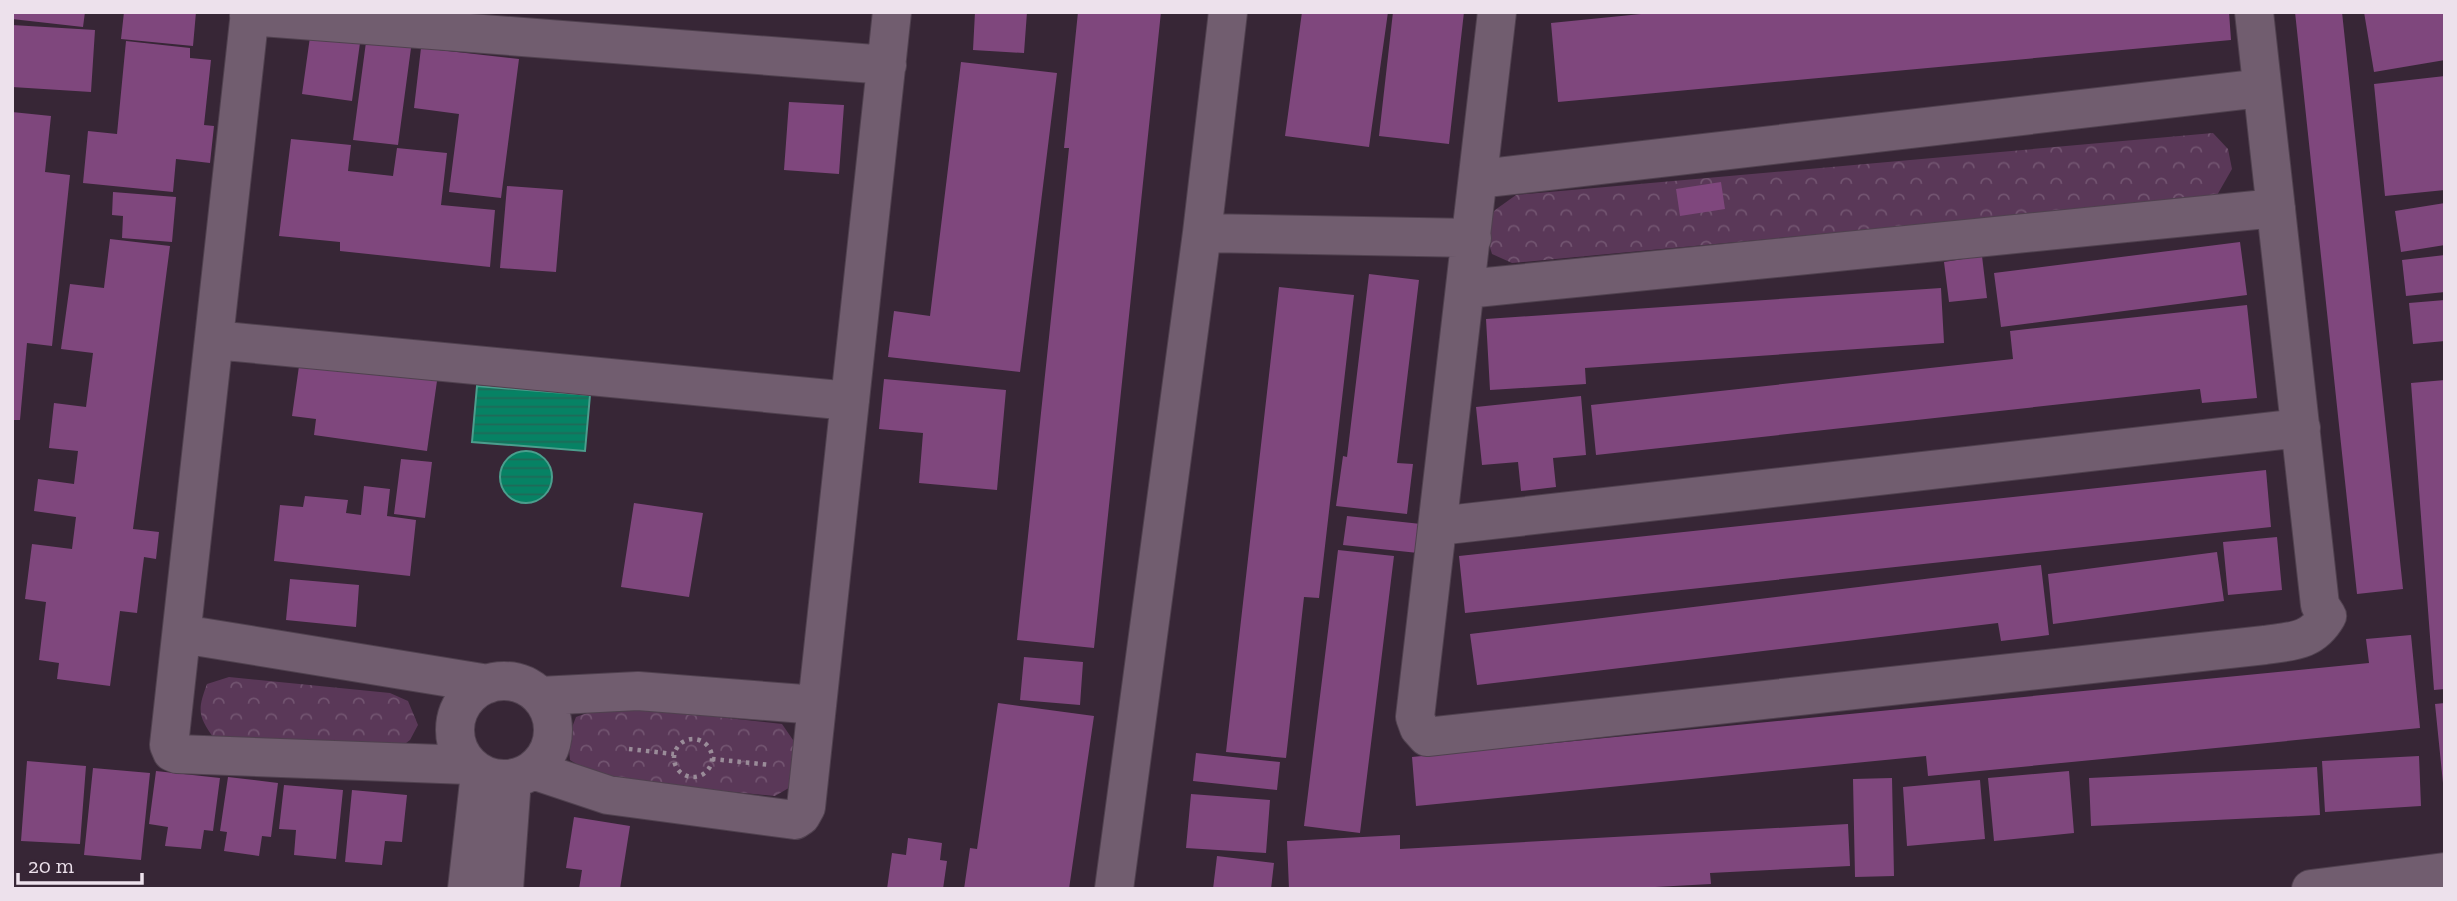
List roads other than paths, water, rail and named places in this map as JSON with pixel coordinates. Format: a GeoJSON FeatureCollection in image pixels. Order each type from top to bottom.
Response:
{"type":"FeatureCollection","features":[{"type":"Feature","properties":{"kind":"street"},"geometry":{"type":"LineString","coordinates":[[887,65],[565,27],[249,14],[169,745],[172,751],[177,754],[498,772],[608,795],[795,820],[801,816],[806,807],[887,65],[892,12]]}},
{"type":"Feature","properties":{"kind":"street"},"geometry":{"type":"LineString","coordinates":[[1114,889],[1202,233],[1228,12]]}},
{"type":"Feature","properties":{"kind":"street"},"geometry":{"type":"LineString","coordinates":[[1497,12],[1415,717],[1419,728],[1427,737],[2238,648],[2302,640],[2320,627],[2327,616],[2320,605],[2254,12]]}},
{"type":"Feature","properties":{"kind":"street"},"geometry":{"type":"LineString","coordinates":[[1479,179],[2262,88]]}},
{"type":"Feature","properties":{"kind":"street"},"geometry":{"type":"LineString","coordinates":[[1466,289],[2276,208]]}},
{"type":"Feature","properties":{"kind":"street"},"geometry":{"type":"LineString","coordinates":[[1202,233],[1472,238]]}},
{"type":"Feature","properties":{"kind":"street"},"geometry":{"type":"LineString","coordinates":[[214,340],[850,401]]}},
{"type":"Feature","properties":{"kind":"street"},"geometry":{"type":"LineString","coordinates":[[1438,526],[2301,428]]}},
{"type":"Feature","properties":{"kind":"street"},"geometry":{"type":"LineString","coordinates":[[182,634],[488,684]]}},
{"type":"Feature","properties":{"kind":"street"},"geometry":{"type":"LineString","coordinates":[[515,682],[540,696],[548,707],[553,734],[550,748],[498,772],[460,753],[455,726],[458,712],[470,695],[488,684],[515,682]]}},
{"type":"Feature","properties":{"kind":"street"},"geometry":{"type":"LineString","coordinates":[[540,696],[638,691],[817,705]]}},
{"type":"Feature","properties":{"kind":"street"},"geometry":{"type":"LineString","coordinates":[[467,889],[498,772]]}},
{"type":"Feature","properties":{"kind":"street"},"geometry":{"type":"LineString","coordinates":[[498,772],[504,889]]}},
{"type":"Feature","properties":{"kind":"street"},"geometry":{"type":"LineString","coordinates":[[2311,889],[2445,872]]}}]}
